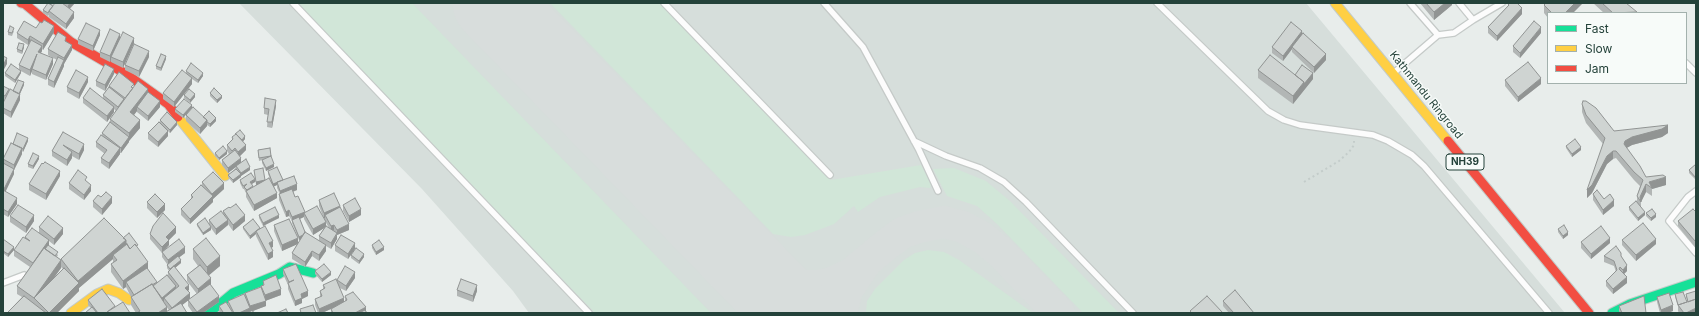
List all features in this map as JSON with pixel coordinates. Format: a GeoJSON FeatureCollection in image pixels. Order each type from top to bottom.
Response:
{"type":"FeatureCollection","features":[{"type":"Feature","properties":{"kind":"main road"},"geometry":{"type":"LineString","coordinates":[[21,3],[25,4],[70,42],[126,74],[168,104],[225,176]]}},
{"type":"Feature","properties":{"kind":"main road","name":"Kathmandu Ringroad"},"geometry":{"type":"LineString","coordinates":[[1335,3],[1589,313]]}},
{"type":"Feature","properties":{"kind":"main road"},"geometry":{"type":"LineString","coordinates":[[209,313],[215,306],[233,293],[280,274],[290,267],[313,273]]}},
{"type":"Feature","properties":{"kind":"main road"},"geometry":{"type":"LineString","coordinates":[[1612,313],[1630,304],[1696,282]]}},
{"type":"Feature","properties":{"kind":"main road"},"geometry":{"type":"LineString","coordinates":[[71,313],[97,294],[108,289],[119,293],[129,300]]}},
{"type":"Feature","properties":{"kind":"lane"},"geometry":{"type":"LineString","coordinates":[[293,3],[589,313]]}},
{"type":"Feature","properties":{"kind":"lane"},"geometry":{"type":"LineString","coordinates":[[664,3],[830,175]]}},
{"type":"Feature","properties":{"kind":"lane"},"geometry":{"type":"LineString","coordinates":[[824,3],[863,47],[914,141],[938,191]]}},
{"type":"Feature","properties":{"kind":"lane"},"geometry":{"type":"LineString","coordinates":[[1157,3],[1268,111],[1284,120],[1300,126],[1373,135],[1388,141],[1412,155],[1424,166],[1549,313]]}},
{"type":"Feature","properties":{"kind":"lane"},"geometry":{"type":"LineString","coordinates":[[1410,3],[1438,35]]}},
{"type":"Feature","properties":{"kind":"lane"},"geometry":{"type":"LineString","coordinates":[[1459,3],[1473,20]]}},
{"type":"Feature","properties":{"kind":"lane"},"geometry":{"type":"LineString","coordinates":[[1393,74],[1438,35],[1454,32],[1502,3]]}},
{"type":"Feature","properties":{"kind":"lane"},"geometry":{"type":"LineString","coordinates":[[1687,64],[1696,73]]}},
{"type":"Feature","properties":{"kind":"lane"},"geometry":{"type":"LineString","coordinates":[[914,141],[980,168],[1004,182],[1026,202],[1133,313]]}},
{"type":"Feature","properties":{"kind":"lane"},"geometry":{"type":"LineString","coordinates":[[1696,191],[1688,197],[1669,221],[1696,253]]}},
{"type":"Feature","properties":{"kind":"lane"},"geometry":{"type":"LineString","coordinates":[[3,282],[24,275]]}},
{"type":"Feature","properties":{"kind":"path"},"geometry":{"type":"LineString","coordinates":[[1304,182],[1338,161],[1349,152],[1354,145],[1355,132]]}},
{"type":"Feature","properties":{"kind":"shaded area"},"geometry":{"type":"Polygon","coordinates":[[[239,3],[1306,3],[1565,313],[529,313],[513,291],[422,189],[239,3]]]}},
{"type":"Feature","properties":{"kind":"green space"},"geometry":{"type":"Polygon","coordinates":[[[296,3],[412,3],[711,313],[595,313],[296,3]]]}},
{"type":"Feature","properties":{"kind":"green space"},"geometry":{"type":"Polygon","coordinates":[[[550,3],[661,3],[831,180],[921,165],[931,184],[930,188],[920,187],[880,197],[858,212],[854,206],[834,224],[805,235],[791,237],[773,234],[550,3]]]}},
{"type":"Feature","properties":{"kind":"green space"},"geometry":{"type":"Polygon","coordinates":[[[954,168],[986,181],[1010,201],[1119,313],[1083,313],[997,224],[977,206],[947,196],[933,169],[954,168]]]}},
{"type":"Feature","properties":{"kind":"green space"},"geometry":{"type":"Polygon","coordinates":[[[928,250],[944,252],[959,260],[1033,313],[866,313],[867,301],[875,289],[904,260],[915,253],[928,250]]]}},
{"type":"Feature","properties":{"kind":"building"},"geometry":{"type":"Polygon","coordinates":[[[48,3],[53,6],[48,13],[43,10],[48,3]]]}},
{"type":"Feature","properties":{"kind":"building"},"geometry":{"type":"Polygon","coordinates":[[[55,3],[62,3],[74,12],[66,24],[49,11],[55,3]]]}},
{"type":"Feature","properties":{"kind":"building"},"geometry":{"type":"Polygon","coordinates":[[[1426,3],[1445,3],[1434,12],[1426,3]]]}},
{"type":"Feature","properties":{"kind":"building"},"geometry":{"type":"Polygon","coordinates":[[[1509,3],[1517,3],[1522,8],[1497,36],[1488,27],[1509,5],[1509,3]]]}},
{"type":"Feature","properties":{"kind":"building"},"geometry":{"type":"Polygon","coordinates":[[[1546,3],[1575,3],[1566,12],[1551,12],[1544,5],[1546,3]]]}},
{"type":"Feature","properties":{"kind":"building"},"geometry":{"type":"Polygon","coordinates":[[[1602,3],[1626,3],[1637,12],[1612,12],[1602,3]]]}},
{"type":"Feature","properties":{"kind":"building"},"geometry":{"type":"Polygon","coordinates":[[[44,20],[54,26],[43,44],[30,36],[28,40],[17,33],[24,21],[36,28],[40,22],[42,23],[44,20]]]}},
{"type":"Feature","properties":{"kind":"building"},"geometry":{"type":"Polygon","coordinates":[[[1534,21],[1541,27],[1520,53],[1513,46],[1534,21]]]}},
{"type":"Feature","properties":{"kind":"building"},"geometry":{"type":"Polygon","coordinates":[[[1291,22],[1302,31],[1283,56],[1272,47],[1291,22]]]}},
{"type":"Feature","properties":{"kind":"building"},"geometry":{"type":"Polygon","coordinates":[[[86,23],[100,30],[93,46],[78,39],[86,23]]]}},
{"type":"Feature","properties":{"kind":"building"},"geometry":{"type":"Polygon","coordinates":[[[10,26],[14,28],[12,33],[8,32],[10,26]]]}},
{"type":"Feature","properties":{"kind":"building"},"geometry":{"type":"Polygon","coordinates":[[[110,29],[120,34],[110,56],[100,52],[110,29]]]}},
{"type":"Feature","properties":{"kind":"building"},"geometry":{"type":"Polygon","coordinates":[[[58,32],[66,37],[65,41],[72,45],[64,58],[48,49],[58,32]]]}},
{"type":"Feature","properties":{"kind":"building"},"geometry":{"type":"Polygon","coordinates":[[[123,32],[134,38],[123,62],[111,57],[123,32]]]}},
{"type":"Feature","properties":{"kind":"building"},"geometry":{"type":"Polygon","coordinates":[[[1303,33],[1326,54],[1314,67],[1292,47],[1303,33]]]}},
{"type":"Feature","properties":{"kind":"building"},"geometry":{"type":"Polygon","coordinates":[[[31,40],[42,46],[38,52],[53,58],[46,75],[32,69],[37,54],[30,70],[19,65],[31,40]]]}},
{"type":"Feature","properties":{"kind":"building"},"geometry":{"type":"Polygon","coordinates":[[[19,43],[24,44],[22,51],[17,49],[19,43]]]}},
{"type":"Feature","properties":{"kind":"building"},"geometry":{"type":"Polygon","coordinates":[[[134,44],[149,51],[139,71],[125,65],[134,44]]]}},
{"type":"Feature","properties":{"kind":"building"},"geometry":{"type":"Polygon","coordinates":[[[161,54],[166,56],[161,68],[156,66],[161,54]]]}},
{"type":"Feature","properties":{"kind":"building"},"geometry":{"type":"Polygon","coordinates":[[[1270,55],[1304,82],[1293,96],[1258,70],[1270,55]]]}},
{"type":"Feature","properties":{"kind":"building"},"geometry":{"type":"Polygon","coordinates":[[[3,56],[7,58],[3,65],[3,56]]]}},
{"type":"Feature","properties":{"kind":"building"},"geometry":{"type":"Polygon","coordinates":[[[58,57],[64,60],[54,82],[48,79],[58,57]]]}},
{"type":"Feature","properties":{"kind":"building"},"geometry":{"type":"Polygon","coordinates":[[[1528,62],[1541,78],[1518,97],[1505,80],[1528,62]]]}},
{"type":"Feature","properties":{"kind":"building"},"geometry":{"type":"Polygon","coordinates":[[[191,63],[203,73],[198,80],[186,71],[191,63]]]}},
{"type":"Feature","properties":{"kind":"building"},"geometry":{"type":"Polygon","coordinates":[[[11,64],[21,71],[15,80],[5,73],[11,64]]]}},
{"type":"Feature","properties":{"kind":"building"},"geometry":{"type":"Polygon","coordinates":[[[105,64],[114,69],[105,85],[96,81],[105,64]]]}},
{"type":"Feature","properties":{"kind":"building"},"geometry":{"type":"Polygon","coordinates":[[[1302,65],[1313,73],[1304,84],[1304,82],[1295,75],[1302,65]]]}},
{"type":"Feature","properties":{"kind":"building"},"geometry":{"type":"Polygon","coordinates":[[[76,70],[88,77],[79,93],[67,87],[76,70]]]}},
{"type":"Feature","properties":{"kind":"building"},"geometry":{"type":"Polygon","coordinates":[[[182,70],[192,78],[174,102],[163,93],[182,70]]]}},
{"type":"Feature","properties":{"kind":"building"},"geometry":{"type":"Polygon","coordinates":[[[119,72],[134,84],[131,87],[133,88],[125,98],[109,86],[119,72]]]}},
{"type":"Feature","properties":{"kind":"building"},"geometry":{"type":"Polygon","coordinates":[[[18,80],[24,82],[19,94],[13,91],[18,80]]]}},
{"type":"Feature","properties":{"kind":"building"},"geometry":{"type":"Polygon","coordinates":[[[138,81],[148,89],[130,112],[140,120],[129,133],[110,119],[138,81]]]}},
{"type":"Feature","properties":{"kind":"building"},"geometry":{"type":"Polygon","coordinates":[[[3,86],[9,89],[5,96],[3,95],[3,86]]]}},
{"type":"Feature","properties":{"kind":"building"},"geometry":{"type":"Polygon","coordinates":[[[109,87],[124,99],[118,107],[103,95],[109,87]]]}},
{"type":"Feature","properties":{"kind":"building"},"geometry":{"type":"Polygon","coordinates":[[[90,88],[114,107],[107,116],[83,98],[90,88]]]}},
{"type":"Feature","properties":{"kind":"building"},"geometry":{"type":"Polygon","coordinates":[[[214,88],[222,96],[217,100],[210,93],[214,88]]]}},
{"type":"Feature","properties":{"kind":"building"},"geometry":{"type":"Polygon","coordinates":[[[10,89],[20,94],[11,112],[3,108],[3,103],[10,89]]]}},
{"type":"Feature","properties":{"kind":"building"},"geometry":{"type":"Polygon","coordinates":[[[189,89],[195,94],[190,100],[184,95],[189,89]]]}},
{"type":"Feature","properties":{"kind":"building"},"geometry":{"type":"Polygon","coordinates":[[[148,92],[160,101],[148,116],[137,107],[148,92]]]}},
{"type":"Feature","properties":{"kind":"building"},"geometry":{"type":"Polygon","coordinates":[[[265,98],[276,100],[272,122],[267,122],[269,109],[264,108],[265,98]]]}},
{"type":"Feature","properties":{"kind":"building"},"geometry":{"type":"Polygon","coordinates":[[[184,99],[192,105],[183,115],[175,109],[184,99]]]}},
{"type":"Feature","properties":{"kind":"building"},"geometry":{"type":"Polygon","coordinates":[[[1583,101],[1586,101],[1596,108],[1614,131],[1668,125],[1662,129],[1632,137],[1625,141],[1624,144],[1646,177],[1663,175],[1666,177],[1649,182],[1652,188],[1646,184],[1640,197],[1641,202],[1637,196],[1643,180],[1616,151],[1613,151],[1607,156],[1592,185],[1587,190],[1605,138],[1586,115],[1582,104],[1583,101]]]}},
{"type":"Feature","properties":{"kind":"building"},"geometry":{"type":"Polygon","coordinates":[[[193,107],[207,120],[200,128],[186,115],[193,107]]]}},
{"type":"Feature","properties":{"kind":"building"},"geometry":{"type":"Polygon","coordinates":[[[209,111],[216,118],[210,124],[203,117],[209,111]]]}},
{"type":"Feature","properties":{"kind":"building"},"geometry":{"type":"Polygon","coordinates":[[[167,112],[177,122],[170,130],[160,120],[167,112]]]}},
{"type":"Feature","properties":{"kind":"building"},"geometry":{"type":"Polygon","coordinates":[[[110,122],[129,137],[121,148],[102,133],[110,122]]]}},
{"type":"Feature","properties":{"kind":"building"},"geometry":{"type":"Polygon","coordinates":[[[159,122],[168,131],[158,142],[148,133],[159,122]]]}},
{"type":"Feature","properties":{"kind":"building"},"geometry":{"type":"Polygon","coordinates":[[[240,130],[245,136],[242,140],[235,134],[240,130]]]}},
{"type":"Feature","properties":{"kind":"building"},"geometry":{"type":"Polygon","coordinates":[[[63,132],[84,144],[79,154],[63,145],[72,152],[67,160],[52,151],[63,132]]]}},
{"type":"Feature","properties":{"kind":"building"},"geometry":{"type":"Polygon","coordinates":[[[17,133],[28,138],[23,149],[13,144],[17,133]]]}},
{"type":"Feature","properties":{"kind":"building"},"geometry":{"type":"Polygon","coordinates":[[[236,134],[246,145],[238,152],[235,148],[232,151],[227,145],[236,134]]]}},
{"type":"Feature","properties":{"kind":"building"},"geometry":{"type":"Polygon","coordinates":[[[101,135],[120,148],[109,163],[101,158],[107,150],[96,142],[101,135]]]}},
{"type":"Feature","properties":{"kind":"building"},"geometry":{"type":"Polygon","coordinates":[[[1575,139],[1581,147],[1572,154],[1566,146],[1575,139]]]}},
{"type":"Feature","properties":{"kind":"building"},"geometry":{"type":"Polygon","coordinates":[[[11,143],[22,148],[14,165],[3,159],[11,143]]]}},
{"type":"Feature","properties":{"kind":"building"},"geometry":{"type":"Polygon","coordinates":[[[223,146],[227,151],[219,158],[215,153],[223,146]]]}},
{"type":"Feature","properties":{"kind":"building"},"geometry":{"type":"Polygon","coordinates":[[[270,148],[271,156],[259,158],[258,150],[270,148]]]}},
{"type":"Feature","properties":{"kind":"building"},"geometry":{"type":"Polygon","coordinates":[[[235,150],[241,158],[228,168],[222,160],[235,150]]]}},
{"type":"Feature","properties":{"kind":"building"},"geometry":{"type":"Polygon","coordinates":[[[33,153],[39,156],[33,166],[28,164],[33,153]]]}},
{"type":"Feature","properties":{"kind":"building"},"geometry":{"type":"Polygon","coordinates":[[[271,156],[274,164],[266,168],[262,160],[271,156]]]}},
{"type":"Feature","properties":{"kind":"building"},"geometry":{"type":"Polygon","coordinates":[[[246,159],[250,167],[241,173],[236,166],[246,159]]]}},
{"type":"Feature","properties":{"kind":"building"},"geometry":{"type":"Polygon","coordinates":[[[45,162],[60,171],[46,194],[29,184],[42,163],[43,164],[45,162]]]}},
{"type":"Feature","properties":{"kind":"building"},"geometry":{"type":"Polygon","coordinates":[[[3,163],[14,169],[4,189],[3,189],[3,163]]]}},
{"type":"Feature","properties":{"kind":"building"},"geometry":{"type":"Polygon","coordinates":[[[1696,164],[1696,178],[1689,170],[1696,164]]]}},
{"type":"Feature","properties":{"kind":"building"},"geometry":{"type":"Polygon","coordinates":[[[277,167],[283,180],[273,184],[268,171],[277,167]]]}},
{"type":"Feature","properties":{"kind":"building"},"geometry":{"type":"Polygon","coordinates":[[[263,168],[265,180],[256,182],[254,170],[263,168]]]}},
{"type":"Feature","properties":{"kind":"building"},"geometry":{"type":"Polygon","coordinates":[[[236,169],[241,174],[233,180],[228,175],[236,169]]]}},
{"type":"Feature","properties":{"kind":"building"},"geometry":{"type":"Polygon","coordinates":[[[78,170],[87,177],[85,180],[91,185],[84,195],[69,183],[78,170]]]}},
{"type":"Feature","properties":{"kind":"building"},"geometry":{"type":"Polygon","coordinates":[[[213,172],[224,183],[212,194],[202,182],[213,172]]]}},
{"type":"Feature","properties":{"kind":"building"},"geometry":{"type":"Polygon","coordinates":[[[251,173],[255,179],[250,182],[253,186],[247,190],[244,187],[247,184],[243,186],[240,180],[251,173]]]}},
{"type":"Feature","properties":{"kind":"building"},"geometry":{"type":"Polygon","coordinates":[[[294,176],[297,184],[280,191],[277,182],[294,176]]]}},
{"type":"Feature","properties":{"kind":"building"},"geometry":{"type":"Polygon","coordinates":[[[269,178],[277,193],[254,205],[246,191],[269,178]]]}},
{"type":"Feature","properties":{"kind":"building"},"geometry":{"type":"Polygon","coordinates":[[[201,185],[213,196],[190,219],[181,209],[193,197],[191,195],[201,185]]]}},
{"type":"Feature","properties":{"kind":"building"},"geometry":{"type":"Polygon","coordinates":[[[292,189],[295,197],[298,196],[305,212],[292,217],[289,210],[286,212],[279,194],[292,189]]]}},
{"type":"Feature","properties":{"kind":"building"},"geometry":{"type":"Polygon","coordinates":[[[3,190],[17,198],[8,212],[3,209],[3,190]]]}},
{"type":"Feature","properties":{"kind":"building"},"geometry":{"type":"Polygon","coordinates":[[[1597,190],[1604,199],[1610,194],[1614,200],[1603,210],[1593,194],[1597,190]]]}},
{"type":"Feature","properties":{"kind":"building"},"geometry":{"type":"Polygon","coordinates":[[[106,192],[112,197],[102,209],[93,201],[98,195],[101,197],[106,192]]]}},
{"type":"Feature","properties":{"kind":"building"},"geometry":{"type":"Polygon","coordinates":[[[334,193],[340,206],[324,213],[319,200],[334,193]]]}},
{"type":"Feature","properties":{"kind":"building"},"geometry":{"type":"Polygon","coordinates":[[[155,194],[165,204],[157,212],[147,202],[155,194]]]}},
{"type":"Feature","properties":{"kind":"building"},"geometry":{"type":"Polygon","coordinates":[[[355,198],[361,209],[349,216],[343,205],[355,198]]]}},
{"type":"Feature","properties":{"kind":"building"},"geometry":{"type":"Polygon","coordinates":[[[1636,201],[1645,212],[1638,218],[1629,207],[1636,201]]]}},
{"type":"Feature","properties":{"kind":"building"},"geometry":{"type":"Polygon","coordinates":[[[236,204],[245,215],[233,225],[223,211],[236,204]]]}},
{"type":"Feature","properties":{"kind":"building"},"geometry":{"type":"Polygon","coordinates":[[[18,205],[34,215],[26,227],[10,216],[18,205]]]}},
{"type":"Feature","properties":{"kind":"building"},"geometry":{"type":"Polygon","coordinates":[[[317,206],[326,222],[313,229],[304,213],[317,206]]]}},
{"type":"Feature","properties":{"kind":"building"},"geometry":{"type":"Polygon","coordinates":[[[275,207],[279,215],[263,223],[259,215],[275,207]]]}},
{"type":"Feature","properties":{"kind":"building"},"geometry":{"type":"Polygon","coordinates":[[[340,207],[349,224],[337,230],[334,225],[331,226],[325,215],[340,207]]]}},
{"type":"Feature","properties":{"kind":"building"},"geometry":{"type":"Polygon","coordinates":[[[1652,209],[1656,214],[1651,218],[1646,213],[1652,209]]]}},
{"type":"Feature","properties":{"kind":"building"},"geometry":{"type":"Polygon","coordinates":[[[1693,209],[1696,212],[1695,241],[1678,221],[1693,209]]]}},
{"type":"Feature","properties":{"kind":"building"},"geometry":{"type":"Polygon","coordinates":[[[221,211],[228,220],[216,229],[209,220],[221,211]]]}},
{"type":"Feature","properties":{"kind":"building"},"geometry":{"type":"Polygon","coordinates":[[[163,213],[176,227],[166,237],[169,240],[162,247],[150,234],[153,226],[163,213]]]}},
{"type":"Feature","properties":{"kind":"building"},"geometry":{"type":"Polygon","coordinates":[[[48,216],[63,228],[54,239],[39,227],[48,216]]]}},
{"type":"Feature","properties":{"kind":"building"},"geometry":{"type":"Polygon","coordinates":[[[299,217],[305,232],[299,237],[292,220],[299,217]]]}},
{"type":"Feature","properties":{"kind":"building"},"geometry":{"type":"Polygon","coordinates":[[[104,218],[126,240],[78,281],[61,259],[104,218]]]}},
{"type":"Feature","properties":{"kind":"building"},"geometry":{"type":"Polygon","coordinates":[[[205,218],[211,227],[203,233],[197,224],[205,218]]]}},
{"type":"Feature","properties":{"kind":"building"},"geometry":{"type":"Polygon","coordinates":[[[253,219],[260,228],[250,236],[243,227],[253,219]]]}},
{"type":"Feature","properties":{"kind":"building"},"geometry":{"type":"Polygon","coordinates":[[[289,219],[298,238],[282,245],[274,225],[289,219]]]}},
{"type":"Feature","properties":{"kind":"building"},"geometry":{"type":"Polygon","coordinates":[[[1643,223],[1656,239],[1636,255],[1622,240],[1643,223]]]}},
{"type":"Feature","properties":{"kind":"building"},"geometry":{"type":"Polygon","coordinates":[[[1564,225],[1568,232],[1563,236],[1558,229],[1564,225]]]}},
{"type":"Feature","properties":{"kind":"building"},"geometry":{"type":"Polygon","coordinates":[[[265,226],[273,241],[269,243],[273,251],[268,254],[256,231],[265,226]]]}},
{"type":"Feature","properties":{"kind":"building"},"geometry":{"type":"Polygon","coordinates":[[[326,226],[337,233],[331,243],[319,236],[326,226]]]}},
{"type":"Feature","properties":{"kind":"building"},"geometry":{"type":"Polygon","coordinates":[[[1601,226],[1610,238],[1591,254],[1581,242],[1601,226]]]}},
{"type":"Feature","properties":{"kind":"building"},"geometry":{"type":"Polygon","coordinates":[[[32,228],[49,240],[33,263],[14,250],[23,237],[30,241],[25,237],[32,228]]]}},
{"type":"Feature","properties":{"kind":"building"},"geometry":{"type":"Polygon","coordinates":[[[305,232],[326,245],[319,255],[312,251],[305,262],[292,253],[305,232]]]}},
{"type":"Feature","properties":{"kind":"building"},"geometry":{"type":"Polygon","coordinates":[[[129,233],[138,245],[136,246],[135,244],[130,249],[126,243],[126,240],[123,238],[129,233]]]}},
{"type":"Feature","properties":{"kind":"building"},"geometry":{"type":"Polygon","coordinates":[[[341,235],[355,243],[348,254],[335,245],[341,235]]]}},
{"type":"Feature","properties":{"kind":"building"},"geometry":{"type":"Polygon","coordinates":[[[206,238],[220,256],[207,267],[193,249],[206,238]]]}},
{"type":"Feature","properties":{"kind":"building"},"geometry":{"type":"Polygon","coordinates":[[[3,239],[14,247],[8,254],[3,251],[3,239]]]}},
{"type":"Feature","properties":{"kind":"building"},"geometry":{"type":"Polygon","coordinates":[[[179,239],[185,247],[168,260],[162,252],[179,239]]]}},
{"type":"Feature","properties":{"kind":"building"},"geometry":{"type":"Polygon","coordinates":[[[379,240],[384,247],[376,252],[372,245],[379,240]]]}},
{"type":"Feature","properties":{"kind":"building"},"geometry":{"type":"Polygon","coordinates":[[[127,244],[130,249],[135,244],[148,262],[123,281],[111,264],[117,260],[113,255],[127,244]]]}},
{"type":"Feature","properties":{"kind":"building"},"geometry":{"type":"Polygon","coordinates":[[[48,245],[58,252],[55,256],[45,249],[48,245]]]}},
{"type":"Feature","properties":{"kind":"building"},"geometry":{"type":"Polygon","coordinates":[[[1616,246],[1627,265],[1623,270],[1620,267],[1619,269],[1627,277],[1613,289],[1606,281],[1617,270],[1614,261],[1604,256],[1616,246]]]}},
{"type":"Feature","properties":{"kind":"building"},"geometry":{"type":"Polygon","coordinates":[[[44,248],[61,260],[34,298],[17,286],[44,248]]]}},
{"type":"Feature","properties":{"kind":"building"},"geometry":{"type":"Polygon","coordinates":[[[356,248],[364,254],[359,261],[351,255],[356,248]]]}},
{"type":"Feature","properties":{"kind":"building"},"geometry":{"type":"Polygon","coordinates":[[[178,256],[181,260],[170,269],[167,265],[178,256]]]}},
{"type":"Feature","properties":{"kind":"building"},"geometry":{"type":"Polygon","coordinates":[[[296,264],[308,291],[301,294],[302,298],[295,301],[288,283],[294,280],[289,282],[283,269],[296,264]]]}},
{"type":"Feature","properties":{"kind":"building"},"geometry":{"type":"Polygon","coordinates":[[[324,264],[331,272],[322,279],[315,271],[324,264]]]}},
{"type":"Feature","properties":{"kind":"building"},"geometry":{"type":"Polygon","coordinates":[[[200,265],[211,278],[198,289],[187,275],[200,265]]]}},
{"type":"Feature","properties":{"kind":"building"},"geometry":{"type":"Polygon","coordinates":[[[174,266],[189,285],[185,288],[190,293],[172,308],[164,298],[179,286],[168,272],[174,266]]]}},
{"type":"Feature","properties":{"kind":"building"},"geometry":{"type":"Polygon","coordinates":[[[345,266],[355,272],[346,286],[337,280],[345,266]]]}},
{"type":"Feature","properties":{"kind":"building"},"geometry":{"type":"Polygon","coordinates":[[[64,268],[79,283],[49,313],[34,298],[64,268]]]}},
{"type":"Feature","properties":{"kind":"building"},"geometry":{"type":"Polygon","coordinates":[[[147,268],[157,282],[134,295],[126,282],[147,268]]]}},
{"type":"Feature","properties":{"kind":"building"},"geometry":{"type":"Polygon","coordinates":[[[167,275],[176,286],[162,298],[153,286],[167,275]]]}},
{"type":"Feature","properties":{"kind":"building"},"geometry":{"type":"Polygon","coordinates":[[[276,275],[281,289],[265,295],[261,286],[264,285],[263,281],[276,275]]]}},
{"type":"Feature","properties":{"kind":"building"},"geometry":{"type":"Polygon","coordinates":[[[336,279],[344,298],[319,309],[315,299],[322,296],[320,291],[325,288],[323,285],[336,279]]]}},
{"type":"Feature","properties":{"kind":"building"},"geometry":{"type":"Polygon","coordinates":[[[461,279],[477,285],[473,296],[457,290],[461,279]]]}},
{"type":"Feature","properties":{"kind":"building"},"geometry":{"type":"Polygon","coordinates":[[[152,284],[167,307],[158,313],[137,313],[140,311],[131,297],[152,284]]]}},
{"type":"Feature","properties":{"kind":"building"},"geometry":{"type":"Polygon","coordinates":[[[210,284],[219,296],[197,312],[188,300],[210,284]]]}},
{"type":"Feature","properties":{"kind":"building"},"geometry":{"type":"Polygon","coordinates":[[[261,287],[266,301],[250,306],[245,293],[261,287]]]}},
{"type":"Feature","properties":{"kind":"building"},"geometry":{"type":"Polygon","coordinates":[[[102,289],[115,306],[107,312],[123,302],[130,313],[98,313],[88,300],[102,289]]]}},
{"type":"Feature","properties":{"kind":"building"},"geometry":{"type":"Polygon","coordinates":[[[1235,290],[1254,313],[1234,313],[1223,301],[1235,290]]]}},
{"type":"Feature","properties":{"kind":"building"},"geometry":{"type":"Polygon","coordinates":[[[1696,291],[1696,299],[1688,302],[1686,294],[1696,291]]]}},
{"type":"Feature","properties":{"kind":"building"},"geometry":{"type":"Polygon","coordinates":[[[353,292],[366,307],[355,313],[333,313],[331,309],[347,300],[345,296],[353,292]]]}},
{"type":"Feature","properties":{"kind":"building"},"geometry":{"type":"Polygon","coordinates":[[[1683,292],[1687,302],[1678,305],[1675,294],[1683,292]]]}},
{"type":"Feature","properties":{"kind":"building"},"geometry":{"type":"Polygon","coordinates":[[[1669,293],[1673,305],[1661,310],[1657,297],[1669,293]]]}},
{"type":"Feature","properties":{"kind":"building"},"geometry":{"type":"Polygon","coordinates":[[[244,294],[250,308],[239,313],[234,313],[228,301],[244,294]]]}},
{"type":"Feature","properties":{"kind":"building"},"geometry":{"type":"Polygon","coordinates":[[[24,296],[46,313],[9,313],[8,312],[24,296]]]}},
{"type":"Feature","properties":{"kind":"building"},"geometry":{"type":"Polygon","coordinates":[[[1207,296],[1223,313],[1192,313],[1190,311],[1207,296]]]}},
{"type":"Feature","properties":{"kind":"building"},"geometry":{"type":"Polygon","coordinates":[[[1644,296],[1646,313],[1622,313],[1619,306],[1644,296]]]}},
{"type":"Feature","properties":{"kind":"building"},"geometry":{"type":"Polygon","coordinates":[[[1696,299],[1696,308],[1686,313],[1684,313],[1678,305],[1696,299]]]}},
{"type":"Feature","properties":{"kind":"building"},"geometry":{"type":"Polygon","coordinates":[[[226,302],[233,313],[221,313],[223,312],[219,306],[226,302]]]}},
{"type":"Feature","properties":{"kind":"building"},"geometry":{"type":"Polygon","coordinates":[[[181,303],[187,313],[164,313],[181,303]]]}},
{"type":"Feature","properties":{"kind":"building"},"geometry":{"type":"Polygon","coordinates":[[[313,305],[316,313],[301,313],[300,309],[313,305]]]}},
{"type":"Feature","properties":{"kind":"building"},"geometry":{"type":"Polygon","coordinates":[[[92,307],[97,313],[85,313],[92,307]]]}},
{"type":"Feature","properties":{"kind":"building"},"geometry":{"type":"Polygon","coordinates":[[[286,309],[288,313],[277,313],[286,309]]]}},
{"type":"Feature","properties":{"kind":"building"},"geometry":{"type":"Polygon","coordinates":[[[365,310],[367,313],[359,313],[365,310]]]}},
{"type":"Feature","properties":{"kind":"taxiway"},"geometry":{"type":"LineString","coordinates":[[761,280],[798,286],[819,286],[832,283],[851,274],[902,233],[919,227],[944,222],[963,227],[983,238],[1000,252],[1059,313]]}},
{"type":"Feature","properties":{"kind":"taxiway"},"geometry":{"type":"LineString","coordinates":[[841,313],[847,290],[864,265]]}},
{"type":"Feature","properties":{"kind":"runway"},"geometry":{"type":"LineString","coordinates":[[492,3],[793,313]]}},
{"type":"Feature","properties":{"kind":"traffic: fast"},"geometry":{"type":"LineString","coordinates":[[209,313],[233,293],[279,274],[290,267],[313,273]]}},
{"type":"Feature","properties":{"kind":"traffic: fast"},"geometry":{"type":"LineString","coordinates":[[1612,313],[1630,304],[1696,282]]}},
{"type":"Feature","properties":{"kind":"traffic: slow"},"geometry":{"type":"LineString","coordinates":[[1335,3],[1448,141]]}},
{"type":"Feature","properties":{"kind":"traffic: slow"},"geometry":{"type":"LineString","coordinates":[[178,117],[225,176]]}},
{"type":"Feature","properties":{"kind":"traffic: slow"},"geometry":{"type":"LineString","coordinates":[[71,313],[97,294],[108,289],[119,293],[129,300]]}},
{"type":"Feature","properties":{"kind":"traffic: jam"},"geometry":{"type":"LineString","coordinates":[[21,3],[25,4],[71,42],[126,74],[168,104],[178,117]]}},
{"type":"Feature","properties":{"kind":"traffic: jam"},"geometry":{"type":"LineString","coordinates":[[1448,141],[1589,313]]}}]}
